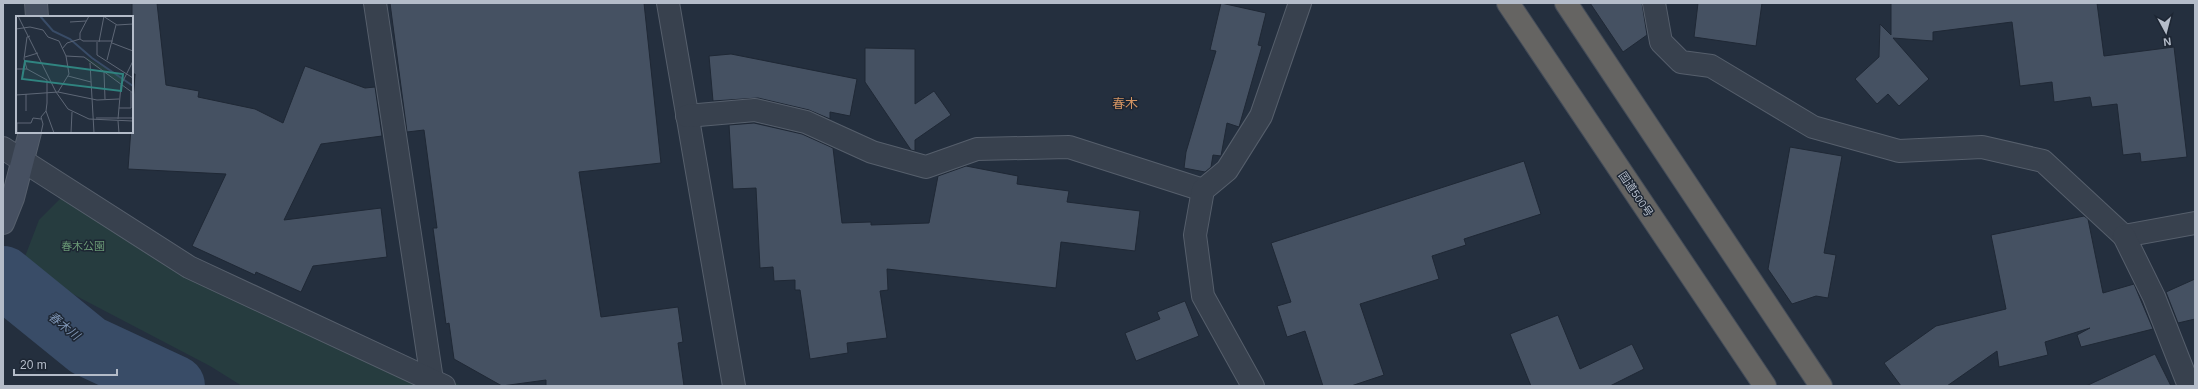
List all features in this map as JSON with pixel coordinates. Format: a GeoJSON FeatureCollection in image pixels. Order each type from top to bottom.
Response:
{"type":"FeatureCollection","features":[{"type":"Feature","properties":{"kind":"highway","name":"国道500号"},"geometry":{"type":"LineString","coordinates":[[1508,3],[1765,386]]}},
{"type":"Feature","properties":{"kind":"highway"},"geometry":{"type":"LineString","coordinates":[[1566,3],[1821,386]]}},
{"type":"Feature","properties":{"kind":"main road"},"geometry":{"type":"LineString","coordinates":[[36,3],[37,16]]}},
{"type":"Feature","properties":{"kind":"main road"},"geometry":{"type":"LineString","coordinates":[[3,223],[13,198],[30,133]]}},
{"type":"Feature","properties":{"kind":"street"},"geometry":{"type":"LineString","coordinates":[[375,3],[438,383]]}},
{"type":"Feature","properties":{"kind":"street"},"geometry":{"type":"LineString","coordinates":[[668,3],[734,386]]}},
{"type":"Feature","properties":{"kind":"street"},"geometry":{"type":"LineString","coordinates":[[1253,386],[1203,296],[1195,235],[1203,190],[1227,170],[1261,116],[1300,3]]}},
{"type":"Feature","properties":{"kind":"street"},"geometry":{"type":"LineString","coordinates":[[1654,3],[1661,42],[1681,62],[1711,66],[1813,127],[1899,151],[1982,147],[2043,161],[2124,236],[2154,296],[2189,386]]}},
{"type":"Feature","properties":{"kind":"street"},"geometry":{"type":"LineString","coordinates":[[687,116],[755,110],[806,122],[872,152],[926,167],[977,149],[1069,148],[1203,190]]}},
{"type":"Feature","properties":{"kind":"street"},"geometry":{"type":"LineString","coordinates":[[3,148],[189,266],[438,383]]}},
{"type":"Feature","properties":{"kind":"street"},"geometry":{"type":"LineString","coordinates":[[2124,236],[2195,223]]}},
{"type":"Feature","properties":{"kind":"green space","name":"春木公園"},"geometry":{"type":"Polygon","coordinates":[[[75,184],[197,263],[255,292],[462,386],[242,386],[210,366],[21,267],[39,220],[75,184]]]}},
{"type":"Feature","properties":{"kind":"building"},"geometry":{"type":"Polygon","coordinates":[[[132,3],[157,3],[166,85],[199,91],[198,97],[255,109],[283,123],[305,66],[365,88],[375,87],[382,136],[321,144],[284,220],[381,208],[387,257],[313,266],[301,292],[256,272],[255,275],[192,246],[226,174],[128,169],[131,133],[133,133],[135,74],[133,74],[132,3]]]}},
{"type":"Feature","properties":{"kind":"building"},"geometry":{"type":"Polygon","coordinates":[[[390,3],[644,3],[661,163],[579,172],[601,317],[678,307],[683,342],[678,343],[684,386],[546,386],[546,380],[502,386],[454,359],[449,323],[446,324],[433,228],[437,228],[424,130],[407,132],[390,3]]]}},
{"type":"Feature","properties":{"kind":"building"},"geometry":{"type":"Polygon","coordinates":[[[1221,3],[1266,13],[1258,45],[1262,46],[1239,127],[1227,123],[1221,156],[1213,155],[1211,167],[1205,172],[1184,168],[1186,152],[1216,51],[1210,50],[1221,3]]]}},
{"type":"Feature","properties":{"kind":"building"},"geometry":{"type":"Polygon","coordinates":[[[1590,3],[1642,3],[1647,35],[1623,52],[1590,3]]]}},
{"type":"Feature","properties":{"kind":"building"},"geometry":{"type":"Polygon","coordinates":[[[1698,3],[1762,3],[1756,46],[1694,37],[1698,3]]]}},
{"type":"Feature","properties":{"kind":"building"},"geometry":{"type":"Polygon","coordinates":[[[1891,3],[2097,3],[2104,56],[2174,47],[2187,157],[2141,162],[2140,153],[2123,155],[2117,104],[2092,107],[2090,97],[2054,102],[2052,82],[2020,86],[2012,22],[1933,32],[1933,41],[1893,38],[1929,79],[1899,106],[1888,94],[1877,104],[1855,79],[1879,57],[1880,24],[1891,35],[1891,3]]]}},
{"type":"Feature","properties":{"kind":"building"},"geometry":{"type":"Polygon","coordinates":[[[865,48],[915,49],[915,104],[934,91],[951,115],[915,140],[915,151],[911,150],[865,82],[865,48]]]}},
{"type":"Feature","properties":{"kind":"building"},"geometry":{"type":"Polygon","coordinates":[[[731,54],[857,79],[850,116],[830,112],[830,119],[809,110],[758,98],[713,101],[709,56],[731,54]]]}},
{"type":"Feature","properties":{"kind":"building"},"geometry":{"type":"Polygon","coordinates":[[[754,123],[802,134],[833,148],[842,223],[871,222],[871,225],[929,223],[938,176],[966,166],[1018,176],[1017,184],[1069,191],[1067,202],[1140,211],[1135,251],[1061,242],[1056,288],[887,269],[888,290],[880,291],[887,338],[847,343],[848,353],[810,359],[800,290],[795,290],[795,280],[774,281],[773,267],[760,268],[756,188],[733,189],[729,125],[754,123]]]}},
{"type":"Feature","properties":{"kind":"building"},"geometry":{"type":"Polygon","coordinates":[[[1790,147],[1842,156],[1824,253],[1836,255],[1828,298],[1816,296],[1792,304],[1768,269],[1790,147]]]}},
{"type":"Feature","properties":{"kind":"building"},"geometry":{"type":"Polygon","coordinates":[[[1524,161],[1541,214],[1464,239],[1466,245],[1432,256],[1439,279],[1360,304],[1384,375],[1351,386],[1323,386],[1305,331],[1287,337],[1277,306],[1291,302],[1271,243],[1524,161]]]}},
{"type":"Feature","properties":{"kind":"building"},"geometry":{"type":"Polygon","coordinates":[[[2084,216],[2088,219],[2103,293],[2134,284],[2153,329],[2081,347],[2077,335],[2090,328],[2045,342],[2048,355],[1999,367],[1997,351],[1947,386],[1901,386],[1884,363],[1936,326],[2006,309],[1991,235],[2084,216]]]}},
{"type":"Feature","properties":{"kind":"building"},"geometry":{"type":"Polygon","coordinates":[[[2195,279],[2195,319],[2178,323],[2166,292],[2195,279]]]}},
{"type":"Feature","properties":{"kind":"building"},"geometry":{"type":"Polygon","coordinates":[[[1185,301],[1199,336],[1136,361],[1125,333],[1160,319],[1157,312],[1185,301]]]}},
{"type":"Feature","properties":{"kind":"building"},"geometry":{"type":"Polygon","coordinates":[[[1558,315],[1580,369],[1632,344],[1644,369],[1610,386],[1531,386],[1510,334],[1558,315]]]}},
{"type":"Feature","properties":{"kind":"building"},"geometry":{"type":"Polygon","coordinates":[[[2155,354],[2171,386],[2086,386],[2155,354]]]}},
{"type":"Feature","properties":{"kind":"waterway","name":"春木川"},"geometry":{"type":"LineString","coordinates":[[3,277],[88,346],[174,386]]}},
{"type":"Feature","properties":{"kind":"district","name":"春木"},"geometry":{"type":"Point","coordinates":[1125,103]}}]}
